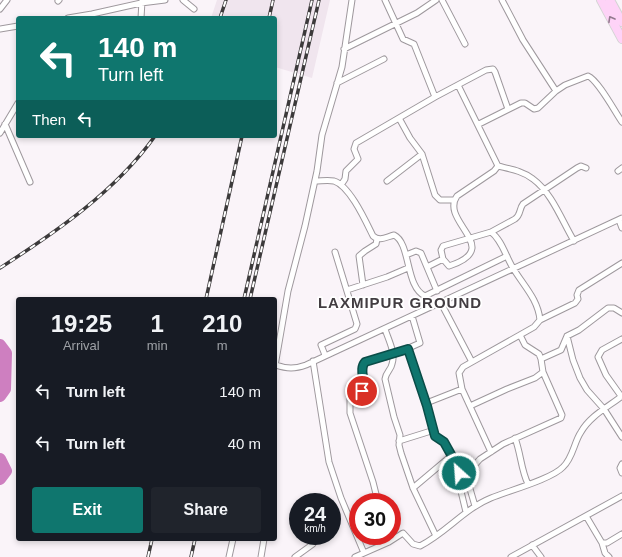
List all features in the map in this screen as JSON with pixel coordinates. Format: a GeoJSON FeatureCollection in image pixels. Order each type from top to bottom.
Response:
{"type":"FeatureCollection","features":[{"type":"Feature","properties":{"kind":"main road"},"geometry":{"type":"LineString","coordinates":[[601,0],[622,39]]}},
{"type":"Feature","properties":{"kind":"main road"},"geometry":{"type":"LineString","coordinates":[[610,0],[622,22]]}},
{"type":"Feature","properties":{"kind":"street"},"geometry":{"type":"LineString","coordinates":[[0,9],[7,0]]}},
{"type":"Feature","properties":{"kind":"street"},"geometry":{"type":"LineString","coordinates":[[80,16],[142,1],[165,0]]}},
{"type":"Feature","properties":{"kind":"street"},"geometry":{"type":"LineString","coordinates":[[183,0],[194,9]]}},
{"type":"Feature","properties":{"kind":"street"},"geometry":{"type":"LineString","coordinates":[[277,354],[288,291],[306,226],[322,134],[337,83],[352,0]]}},
{"type":"Feature","properties":{"kind":"street"},"geometry":{"type":"LineString","coordinates":[[385,0],[403,39],[414,44],[435,97]]}},
{"type":"Feature","properties":{"kind":"street"},"geometry":{"type":"LineString","coordinates":[[344,49],[416,13],[436,0]]}},
{"type":"Feature","properties":{"kind":"street"},"geometry":{"type":"LineString","coordinates":[[442,0],[465,44]]}},
{"type":"Feature","properties":{"kind":"street"},"geometry":{"type":"LineString","coordinates":[[502,0],[523,40],[556,91]]}},
{"type":"Feature","properties":{"kind":"street"},"geometry":{"type":"LineString","coordinates":[[141,16],[142,1]]}},
{"type":"Feature","properties":{"kind":"street"},"geometry":{"type":"LineString","coordinates":[[0,29],[16,26]]}},
{"type":"Feature","properties":{"kind":"street"},"geometry":{"type":"LineString","coordinates":[[337,83],[384,60]]}},
{"type":"Feature","properties":{"kind":"street"},"geometry":{"type":"LineString","coordinates":[[341,185],[345,179],[346,171],[358,159],[354,148],[356,143],[435,97],[486,70],[493,69],[508,109]]}},
{"type":"Feature","properties":{"kind":"street"},"geometry":{"type":"LineString","coordinates":[[478,124],[521,103],[525,103],[534,109],[538,108],[556,91],[588,76],[593,78],[622,122]]}},
{"type":"Feature","properties":{"kind":"street"},"geometry":{"type":"LineString","coordinates":[[458,85],[498,166]]}},
{"type":"Feature","properties":{"kind":"street"},"geometry":{"type":"LineString","coordinates":[[0,133],[5,124],[16,112]]}},
{"type":"Feature","properties":{"kind":"street"},"geometry":{"type":"LineString","coordinates":[[399,118],[410,138],[422,154],[435,195],[440,200],[454,200]]}},
{"type":"Feature","properties":{"kind":"street"},"geometry":{"type":"LineString","coordinates":[[5,124],[30,182]]}},
{"type":"Feature","properties":{"kind":"street"},"geometry":{"type":"LineString","coordinates":[[387,181],[422,154]]}},
{"type":"Feature","properties":{"kind":"street"},"geometry":{"type":"LineString","coordinates":[[498,166],[513,169],[532,178],[545,191],[574,241]]}},
{"type":"Feature","properties":{"kind":"street"},"geometry":{"type":"LineString","coordinates":[[498,166],[494,171],[457,196],[454,200],[453,208],[468,238],[472,247],[472,253],[469,257],[449,266],[443,259],[441,250],[443,246],[468,238],[491,232],[515,219],[518,216],[523,204],[545,191],[577,168],[581,166],[586,168]]}},
{"type":"Feature","properties":{"kind":"street"},"geometry":{"type":"LineString","coordinates":[[315,181],[335,181],[341,185],[352,199],[373,236],[377,239],[381,240],[394,235],[398,237],[406,255],[408,268],[421,295],[428,296],[508,259]]}},
{"type":"Feature","properties":{"kind":"street"},"geometry":{"type":"LineString","coordinates":[[277,366],[296,368],[313,361],[442,303],[620,219],[622,228]]}},
{"type":"Feature","properties":{"kind":"street"},"geometry":{"type":"LineString","coordinates":[[491,232],[496,237],[514,269],[533,296],[540,320]]}},
{"type":"Feature","properties":{"kind":"street"},"geometry":{"type":"LineString","coordinates":[[363,285],[359,256],[376,244],[377,239]]}},
{"type":"Feature","properties":{"kind":"street"},"geometry":{"type":"LineString","coordinates":[[406,255],[419,251],[437,291]]}},
{"type":"Feature","properties":{"kind":"street"},"geometry":{"type":"LineString","coordinates":[[325,355],[321,345],[357,327],[335,252]]}},
{"type":"Feature","properties":{"kind":"street"},"geometry":{"type":"LineString","coordinates":[[427,267],[443,259]]}},
{"type":"Feature","properties":{"kind":"street"},"geometry":{"type":"LineString","coordinates":[[491,452],[462,389],[459,372],[463,367],[534,327],[540,320],[575,304],[578,299],[577,295],[579,290],[622,264]]}},
{"type":"Feature","properties":{"kind":"street"},"geometry":{"type":"LineString","coordinates":[[347,290],[408,268]]}},
{"type":"Feature","properties":{"kind":"street"},"geometry":{"type":"LineString","coordinates":[[442,303],[472,362]]}},
{"type":"Feature","properties":{"kind":"street"},"geometry":{"type":"LineString","coordinates":[[542,359],[561,350],[567,336],[579,330],[608,308],[611,307],[622,312]]}},
{"type":"Feature","properties":{"kind":"street"},"geometry":{"type":"LineString","coordinates":[[375,493],[365,456],[350,413],[350,400],[351,397],[364,389],[363,364],[370,360],[393,355],[420,343],[412,316]]}},
{"type":"Feature","properties":{"kind":"street"},"geometry":{"type":"LineString","coordinates":[[385,329],[393,355],[393,362],[385,376],[394,417],[400,435],[399,441],[401,453],[413,488],[436,536]]}},
{"type":"Feature","properties":{"kind":"street"},"geometry":{"type":"LineString","coordinates":[[476,506],[468,482],[468,474],[472,468],[491,452],[515,438],[561,418],[562,414],[543,372],[542,359],[538,354],[525,345],[520,335]]}},
{"type":"Feature","properties":{"kind":"street"},"geometry":{"type":"LineString","coordinates":[[567,336],[573,360],[580,378],[587,390],[604,409],[622,436]]}},
{"type":"Feature","properties":{"kind":"street"},"geometry":{"type":"LineString","coordinates":[[401,535],[403,534],[413,544],[420,546],[436,536],[466,512],[490,498],[528,484],[559,471],[564,467],[580,432],[589,421],[622,396],[606,375],[598,356],[602,350],[622,339]]}},
{"type":"Feature","properties":{"kind":"street"},"geometry":{"type":"LineString","coordinates":[[408,349],[427,406],[435,436],[442,440],[459,470],[458,479],[466,512]]}},
{"type":"Feature","properties":{"kind":"street"},"geometry":{"type":"LineString","coordinates":[[313,361],[329,462],[341,498],[364,554]]}},
{"type":"Feature","properties":{"kind":"street"},"geometry":{"type":"LineString","coordinates":[[470,406],[535,378],[543,372]]}},
{"type":"Feature","properties":{"kind":"street"},"geometry":{"type":"LineString","coordinates":[[427,406],[433,399],[462,389]]}},
{"type":"Feature","properties":{"kind":"street"},"geometry":{"type":"LineString","coordinates":[[399,441],[429,433],[433,429]]}},
{"type":"Feature","properties":{"kind":"street"},"geometry":{"type":"LineString","coordinates":[[515,438],[521,454],[524,475],[528,484]]}},
{"type":"Feature","properties":{"kind":"street"},"geometry":{"type":"LineString","coordinates":[[413,488],[451,456]]}},
{"type":"Feature","properties":{"kind":"street"},"geometry":{"type":"LineString","coordinates":[[622,464],[620,468],[622,473]]}},
{"type":"Feature","properties":{"kind":"street"},"geometry":{"type":"LineString","coordinates":[[511,557],[622,496]]}},
{"type":"Feature","properties":{"kind":"street"},"geometry":{"type":"LineString","coordinates":[[586,516],[602,543],[605,553],[609,557]]}},
{"type":"Feature","properties":{"kind":"street"},"geometry":{"type":"LineString","coordinates":[[602,543],[607,543],[622,534]]}},
{"type":"Feature","properties":{"kind":"street"},"geometry":{"type":"LineString","coordinates":[[229,557],[233,541]]}},
{"type":"Feature","properties":{"kind":"street"},"geometry":{"type":"LineString","coordinates":[[261,557],[264,541]]}},
{"type":"Feature","properties":{"kind":"street"},"geometry":{"type":"LineString","coordinates":[[295,557],[312,545]]}},
{"type":"Feature","properties":{"kind":"street"},"geometry":{"type":"LineString","coordinates":[[355,557],[364,554],[379,545]]}},
{"type":"Feature","properties":{"kind":"street"},"geometry":{"type":"LineString","coordinates":[[532,545],[541,557]]}},
{"type":"Feature","properties":{"kind":"shaded area"},"geometry":{"type":"Polygon","coordinates":[[[217,0],[330,0],[312,78],[277,68],[277,16],[212,16],[217,0]]]}},
{"type":"Feature","properties":{"kind":"waterway"},"geometry":{"type":"LineString","coordinates":[[0,345],[6,353],[5,389],[0,396]]}},
{"type":"Feature","properties":{"kind":"waterway"},"geometry":{"type":"LineString","coordinates":[[0,459],[6,471],[0,479]]}},
{"type":"Feature","properties":{"kind":"railway"},"geometry":{"type":"LineString","coordinates":[[221,16],[226,0]]}},
{"type":"Feature","properties":{"kind":"railway"},"geometry":{"type":"LineString","coordinates":[[269,16],[273,0]]}},
{"type":"Feature","properties":{"kind":"railway"},"geometry":{"type":"LineString","coordinates":[[244,297],[312,0]]}},
{"type":"Feature","properties":{"kind":"railway"},"geometry":{"type":"LineString","coordinates":[[250,297],[319,0]]}},
{"type":"Feature","properties":{"kind":"railway"},"geometry":{"type":"LineString","coordinates":[[0,268],[42,240],[84,209],[122,175],[153,138]]}},
{"type":"Feature","properties":{"kind":"railway"},"geometry":{"type":"LineString","coordinates":[[206,297],[242,138]]}},
{"type":"Feature","properties":{"kind":"railway"},"geometry":{"type":"LineString","coordinates":[[148,557],[152,541]]}},
{"type":"Feature","properties":{"kind":"railway"},"geometry":{"type":"LineString","coordinates":[[191,557],[195,541]]}},
{"type":"Feature","properties":{"kind":"district","name":"LAXMIPUR GROUND"},"geometry":{"type":"Point","coordinates":[400,303]}},
{"type":"Feature","properties":{"kind":"route"},"geometry":{"type":"LineString","coordinates":[[362,391],[364,387],[362,367],[365,362],[393,355],[408,349],[427,406],[435,436],[444,442],[458,467],[459,473]]}}]}
